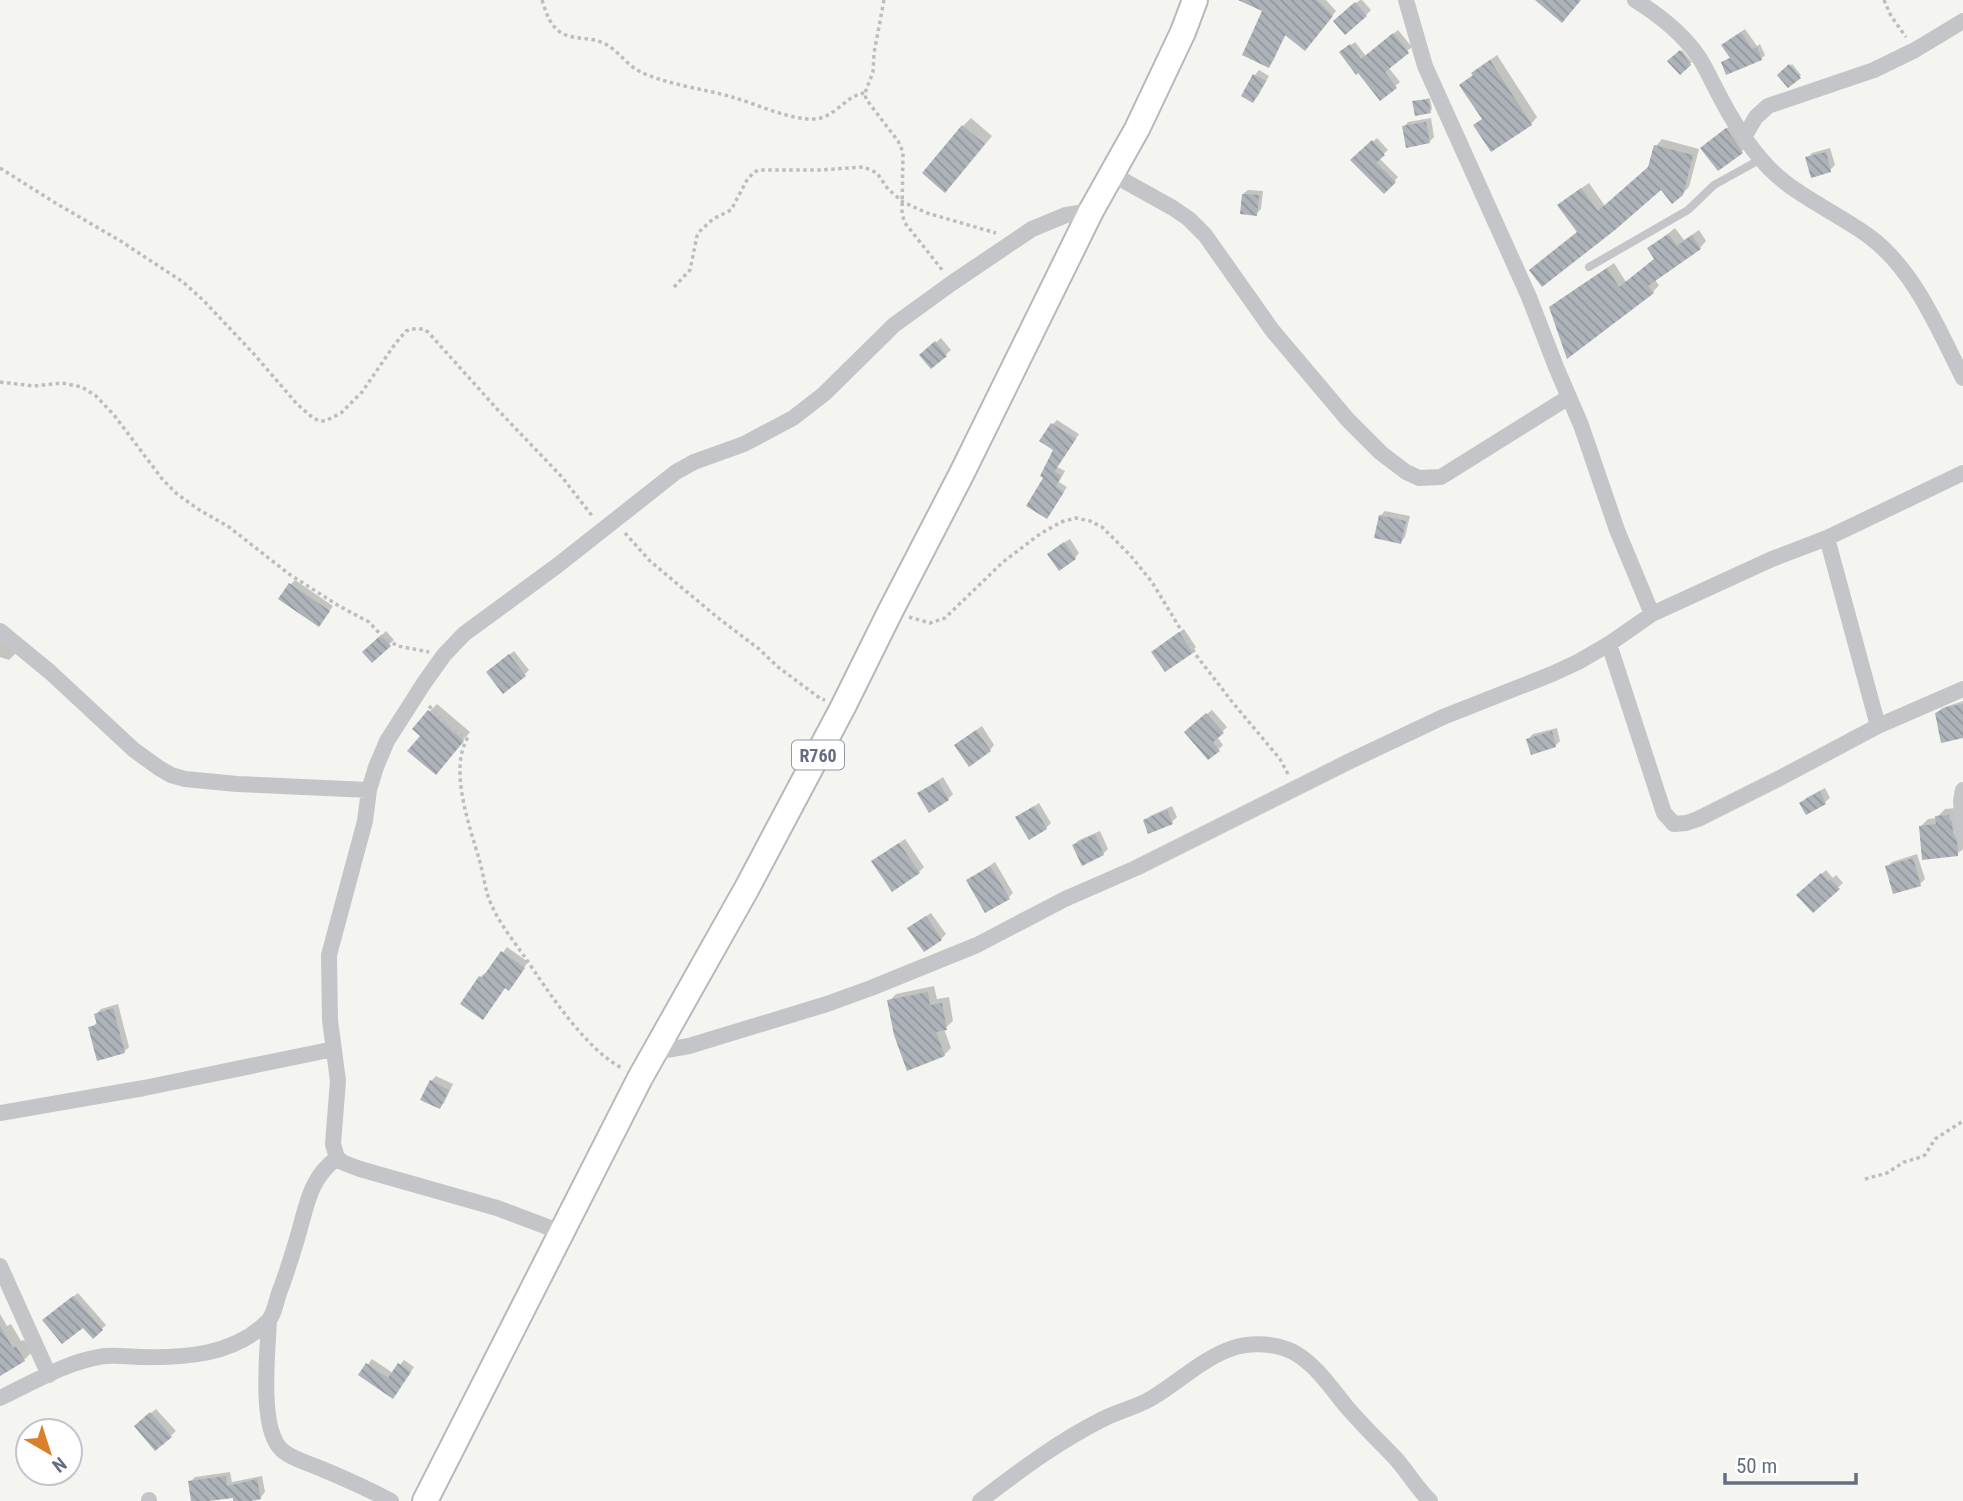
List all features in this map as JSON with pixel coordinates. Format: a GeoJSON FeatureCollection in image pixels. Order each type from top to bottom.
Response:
{"type":"FeatureCollection","features":[{"type":"Feature","properties":{"kind":"main road","name":"R760"},"geometry":{"type":"LineString","coordinates":[[425,1501],[639,1078],[747,888],[844,707],[1091,211],[1137,129],[1183,32],[1195,0]]}},
{"type":"Feature","properties":{"kind":"street"},"geometry":{"type":"LineString","coordinates":[[1406,0],[1426,66],[1519,273],[1581,425],[1617,530],[1652,614]]}},
{"type":"Feature","properties":{"kind":"street"},"geometry":{"type":"LineString","coordinates":[[1635,0],[1674,29],[1697,54],[1744,137],[1770,170],[1819,206],[1871,238],[1895,261],[1923,300],[1963,378]]}},
{"type":"Feature","properties":{"kind":"street"},"geometry":{"type":"LineString","coordinates":[[1744,137],[1756,117],[1768,106],[1861,75],[1915,50],[1963,21]]}},
{"type":"Feature","properties":{"kind":"street"},"geometry":{"type":"LineString","coordinates":[[1112,174],[1173,208],[1205,235],[1272,330],[1348,420],[1381,453],[1406,472],[1419,478],[1441,477],[1569,397]]}},
{"type":"Feature","properties":{"kind":"street"},"geometry":{"type":"LineString","coordinates":[[561,1231],[497,1208],[360,1169],[344,1163],[334,1152],[332,1134],[338,1081],[328,990],[329,955],[365,821],[369,790],[387,741],[444,655],[464,634],[558,565],[660,484],[694,462],[744,444],[793,418],[824,394],[894,325],[1014,240],[1066,215],[1091,211]]}},
{"type":"Feature","properties":{"kind":"street"},"geometry":{"type":"LineString","coordinates":[[655,1052],[689,1046],[827,1004],[945,959],[1443,717],[1552,674],[1609,644],[1652,614],[1772,559],[1827,538],[1963,473]]}},
{"type":"Feature","properties":{"kind":"street"},"geometry":{"type":"LineString","coordinates":[[1827,538],[1878,726]]}},
{"type":"Feature","properties":{"kind":"street"},"geometry":{"type":"LineString","coordinates":[[0,631],[50,672],[134,750],[171,775],[237,784],[369,790]]}},
{"type":"Feature","properties":{"kind":"street"},"geometry":{"type":"LineString","coordinates":[[1609,644],[1664,813],[1674,824],[1698,819],[1878,726],[1963,689]]}},
{"type":"Feature","properties":{"kind":"street"},"geometry":{"type":"LineString","coordinates":[[1963,790],[1963,832]]}},
{"type":"Feature","properties":{"kind":"street"},"geometry":{"type":"LineString","coordinates":[[0,1113],[144,1088],[334,1049]]}},
{"type":"Feature","properties":{"kind":"street"},"geometry":{"type":"LineString","coordinates":[[338,1158],[322,1172],[308,1197],[290,1262],[269,1321],[267,1408],[270,1430],[281,1450],[292,1458],[355,1483],[391,1501]]}},
{"type":"Feature","properties":{"kind":"street"},"geometry":{"type":"LineString","coordinates":[[0,1266],[49,1375]]}},
{"type":"Feature","properties":{"kind":"street"},"geometry":{"type":"LineString","coordinates":[[0,1398],[49,1375],[100,1356],[170,1357],[212,1352],[242,1340],[269,1321]]}},
{"type":"Feature","properties":{"kind":"street"},"geometry":{"type":"LineString","coordinates":[[980,1501],[1040,1456],[1078,1432],[1105,1417],[1150,1399],[1212,1357],[1250,1344],[1276,1346],[1307,1361],[1430,1501]]}},
{"type":"Feature","properties":{"kind":"lane"},"geometry":{"type":"LineString","coordinates":[[1589,267],[1688,210],[1714,186],[1761,159]]}},
{"type":"Feature","properties":{"kind":"path"},"geometry":{"type":"LineString","coordinates":[[542,0],[547,18],[562,33],[600,42],[613,48],[631,67],[666,80],[797,117],[814,119],[831,114],[852,97],[865,93]]}},
{"type":"Feature","properties":{"kind":"path"},"geometry":{"type":"LineString","coordinates":[[884,0],[873,72],[865,93],[870,106],[898,141],[903,152],[902,214],[909,229],[952,283]]}},
{"type":"Feature","properties":{"kind":"path"},"geometry":{"type":"LineString","coordinates":[[1884,0],[1891,16],[1915,50]]}},
{"type":"Feature","properties":{"kind":"path"},"geometry":{"type":"LineString","coordinates":[[674,287],[690,270],[697,236],[713,219],[731,210],[755,171],[864,167],[877,173],[888,189],[903,202],[938,217],[1014,240]]}},
{"type":"Feature","properties":{"kind":"path"},"geometry":{"type":"LineString","coordinates":[[0,168],[120,240],[183,282],[313,418],[325,421],[341,413],[362,392],[401,337],[412,329],[428,332],[608,525],[778,667],[821,699],[844,707]]}},
{"type":"Feature","properties":{"kind":"path"},"geometry":{"type":"LineString","coordinates":[[0,382],[34,386],[62,383],[82,387],[96,396],[114,415],[163,480],[177,494],[229,527],[289,574],[369,622],[383,637],[398,646],[444,655]]}},
{"type":"Feature","properties":{"kind":"path"},"geometry":{"type":"LineString","coordinates":[[890,612],[936,622],[951,612],[1003,562],[1040,534],[1060,522],[1076,518],[1090,521],[1101,527],[1130,555],[1152,582],[1196,655],[1280,759],[1294,789]]}},
{"type":"Feature","properties":{"kind":"path"},"geometry":{"type":"LineString","coordinates":[[417,695],[451,728],[467,739],[462,748],[460,766],[463,808],[491,903],[499,919],[545,987],[587,1040],[611,1062],[639,1078]]}},
{"type":"Feature","properties":{"kind":"path"},"geometry":{"type":"LineString","coordinates":[[1865,1179],[1886,1174],[1904,1162],[1921,1157],[1935,1139],[1963,1121]]}},
{"type":"Feature","properties":{"kind":"building"},"geometry":{"type":"Polygon","coordinates":[[[1238,0],[1317,0],[1333,16],[1305,51],[1285,35],[1269,68],[1242,55],[1262,11],[1238,0]]]}},
{"type":"Feature","properties":{"kind":"building"},"geometry":{"type":"Polygon","coordinates":[[[1535,0],[1581,0],[1562,23],[1535,0]]]}},
{"type":"Feature","properties":{"kind":"building"},"geometry":{"type":"Polygon","coordinates":[[[1355,2],[1367,16],[1345,35],[1333,21],[1355,2]]]}},
{"type":"Feature","properties":{"kind":"building"},"geometry":{"type":"Polygon","coordinates":[[[1741,32],[1752,49],[1757,47],[1762,60],[1726,75],[1721,62],[1730,58],[1721,45],[1741,32]]]}},
{"type":"Feature","properties":{"kind":"building"},"geometry":{"type":"Polygon","coordinates":[[[1393,33],[1409,53],[1385,72],[1397,88],[1380,101],[1339,52],[1350,44],[1361,59],[1393,33]]]}},
{"type":"Feature","properties":{"kind":"building"},"geometry":{"type":"Polygon","coordinates":[[[1680,50],[1691,65],[1680,75],[1667,61],[1680,50]]]}},
{"type":"Feature","properties":{"kind":"building"},"geometry":{"type":"Polygon","coordinates":[[[1490,60],[1532,125],[1491,152],[1473,125],[1482,119],[1459,85],[1490,60]]]}},
{"type":"Feature","properties":{"kind":"building"},"geometry":{"type":"Polygon","coordinates":[[[1789,64],[1801,78],[1788,88],[1777,75],[1789,64]]]}},
{"type":"Feature","properties":{"kind":"building"},"geometry":{"type":"Polygon","coordinates":[[[1253,74],[1266,81],[1253,103],[1241,96],[1253,74]]]}},
{"type":"Feature","properties":{"kind":"building"},"geometry":{"type":"Polygon","coordinates":[[[1428,99],[1431,113],[1415,116],[1412,101],[1428,99]]]}},
{"type":"Feature","properties":{"kind":"building"},"geometry":{"type":"Polygon","coordinates":[[[1426,122],[1430,143],[1406,148],[1402,126],[1426,122]]]}},
{"type":"Feature","properties":{"kind":"building"},"geometry":{"type":"Polygon","coordinates":[[[962,125],[985,144],[945,193],[922,173],[962,125]]]}},
{"type":"Feature","properties":{"kind":"building"},"geometry":{"type":"Polygon","coordinates":[[[1726,128],[1743,153],[1718,171],[1700,148],[1726,128]]]}},
{"type":"Feature","properties":{"kind":"building"},"geometry":{"type":"Polygon","coordinates":[[[1372,140],[1385,155],[1376,163],[1396,182],[1384,194],[1350,160],[1372,140]]]}},
{"type":"Feature","properties":{"kind":"building"},"geometry":{"type":"Polygon","coordinates":[[[1654,145],[1693,155],[1683,195],[1672,204],[1661,190],[1542,287],[1529,270],[1577,232],[1557,205],[1581,188],[1598,211],[1648,167],[1654,145]]]}},
{"type":"Feature","properties":{"kind":"building"},"geometry":{"type":"Polygon","coordinates":[[[1826,152],[1831,172],[1811,178],[1805,157],[1826,152]]]}},
{"type":"Feature","properties":{"kind":"building"},"geometry":{"type":"Polygon","coordinates":[[[1242,194],[1259,195],[1257,216],[1240,214],[1242,194]]]}},
{"type":"Feature","properties":{"kind":"building"},"geometry":{"type":"Polygon","coordinates":[[[1668,234],[1677,246],[1692,235],[1701,249],[1648,286],[1654,293],[1567,359],[1549,307],[1607,268],[1619,287],[1654,259],[1647,248],[1668,234]]]}},
{"type":"Feature","properties":{"kind":"building"},"geometry":{"type":"Polygon","coordinates":[[[935,341],[947,356],[931,369],[919,355],[935,341]]]}},
{"type":"Feature","properties":{"kind":"building"},"geometry":{"type":"Polygon","coordinates":[[[1051,423],[1076,439],[1054,472],[1061,475],[1056,487],[1064,492],[1047,519],[1026,506],[1043,478],[1040,476],[1053,450],[1039,441],[1051,423]]]}},
{"type":"Feature","properties":{"kind":"building"},"geometry":{"type":"Polygon","coordinates":[[[1379,515],[1406,521],[1401,544],[1374,538],[1379,515]]]}},
{"type":"Feature","properties":{"kind":"building"},"geometry":{"type":"Polygon","coordinates":[[[1064,542],[1076,559],[1059,571],[1047,554],[1064,542]]]}},
{"type":"Feature","properties":{"kind":"building"},"geometry":{"type":"Polygon","coordinates":[[[289,583],[330,611],[319,627],[278,599],[289,583]]]}},
{"type":"Feature","properties":{"kind":"building"},"geometry":{"type":"Polygon","coordinates":[[[1179,632],[1193,653],[1165,672],[1151,652],[1179,632]]]}},
{"type":"Feature","properties":{"kind":"building"},"geometry":{"type":"Polygon","coordinates":[[[381,635],[391,646],[372,663],[362,652],[381,635]]]}},
{"type":"Feature","properties":{"kind":"building"},"geometry":{"type":"Polygon","coordinates":[[[509,654],[526,676],[503,694],[486,672],[509,654]]]}},
{"type":"Feature","properties":{"kind":"building"},"geometry":{"type":"Polygon","coordinates":[[[1963,704],[1963,738],[1941,743],[1935,713],[1963,704]]]}},
{"type":"Feature","properties":{"kind":"building"},"geometry":{"type":"Polygon","coordinates":[[[428,710],[464,741],[436,775],[407,751],[420,736],[412,729],[428,710]]]}},
{"type":"Feature","properties":{"kind":"building"},"geometry":{"type":"Polygon","coordinates":[[[1206,713],[1224,733],[1213,742],[1220,751],[1208,760],[1184,732],[1206,713]]]}},
{"type":"Feature","properties":{"kind":"building"},"geometry":{"type":"Polygon","coordinates":[[[976,730],[991,751],[969,767],[954,745],[976,730]]]}},
{"type":"Feature","properties":{"kind":"building"},"geometry":{"type":"Polygon","coordinates":[[[1552,731],[1556,747],[1531,755],[1526,739],[1552,731]]]}},
{"type":"Feature","properties":{"kind":"building"},"geometry":{"type":"Polygon","coordinates":[[[938,781],[949,800],[929,813],[917,793],[938,781]]]}},
{"type":"Feature","properties":{"kind":"building"},"geometry":{"type":"Polygon","coordinates":[[[1820,791],[1826,804],[1806,815],[1799,803],[1820,791]]]}},
{"type":"Feature","properties":{"kind":"building"},"geometry":{"type":"Polygon","coordinates":[[[1034,806],[1047,829],[1029,840],[1015,817],[1034,806]]]}},
{"type":"Feature","properties":{"kind":"building"},"geometry":{"type":"Polygon","coordinates":[[[1167,810],[1173,824],[1148,834],[1143,820],[1167,810]]]}},
{"type":"Feature","properties":{"kind":"building"},"geometry":{"type":"Polygon","coordinates":[[[1949,815],[1957,840],[1958,856],[1922,860],[1919,826],[1936,824],[1935,816],[1949,815]]]}},
{"type":"Feature","properties":{"kind":"building"},"geometry":{"type":"Polygon","coordinates":[[[1095,834],[1104,855],[1082,866],[1072,845],[1095,834]]]}},
{"type":"Feature","properties":{"kind":"building"},"geometry":{"type":"Polygon","coordinates":[[[899,843],[920,873],[892,892],[871,861],[899,843]]]}},
{"type":"Feature","properties":{"kind":"building"},"geometry":{"type":"Polygon","coordinates":[[[1913,858],[1921,886],[1893,894],[1885,866],[1913,858]]]}},
{"type":"Feature","properties":{"kind":"building"},"geometry":{"type":"Polygon","coordinates":[[[990,866],[1010,899],[985,913],[966,880],[990,866]]]}},
{"type":"Feature","properties":{"kind":"building"},"geometry":{"type":"Polygon","coordinates":[[[1821,873],[1840,889],[1813,913],[1796,895],[1821,873]]]}},
{"type":"Feature","properties":{"kind":"building"},"geometry":{"type":"Polygon","coordinates":[[[926,916],[942,940],[924,952],[907,928],[926,916]]]}},
{"type":"Feature","properties":{"kind":"building"},"geometry":{"type":"Polygon","coordinates":[[[501,951],[525,968],[509,991],[505,988],[483,1020],[460,1004],[479,976],[482,978],[501,951]]]}},
{"type":"Feature","properties":{"kind":"building"},"geometry":{"type":"Polygon","coordinates":[[[928,992],[930,1005],[942,1003],[947,1030],[936,1032],[945,1056],[907,1071],[894,1035],[887,1000],[928,992]]]}},
{"type":"Feature","properties":{"kind":"building"},"geometry":{"type":"Polygon","coordinates":[[[113,1008],[125,1053],[97,1061],[88,1027],[97,1025],[94,1014],[113,1008]]]}},
{"type":"Feature","properties":{"kind":"building"},"geometry":{"type":"Polygon","coordinates":[[[430,1080],[449,1090],[440,1109],[420,1100],[430,1080]]]}},
{"type":"Feature","properties":{"kind":"building"},"geometry":{"type":"Polygon","coordinates":[[[73,1296],[103,1330],[93,1339],[83,1328],[62,1344],[42,1320],[73,1296]]]}},
{"type":"Feature","properties":{"kind":"building"},"geometry":{"type":"Polygon","coordinates":[[[0,1326],[13,1348],[16,1346],[25,1361],[0,1376],[0,1326]]]}},
{"type":"Feature","properties":{"kind":"building"},"geometry":{"type":"Polygon","coordinates":[[[366,1363],[388,1378],[398,1363],[411,1372],[393,1399],[358,1375],[366,1363]]]}},
{"type":"Feature","properties":{"kind":"building"},"geometry":{"type":"Polygon","coordinates":[[[150,1412],[172,1437],[155,1451],[134,1426],[150,1412]]]}},
{"type":"Feature","properties":{"kind":"building"},"geometry":{"type":"Polygon","coordinates":[[[226,1476],[227,1486],[257,1479],[261,1499],[191,1501],[188,1481],[226,1476]]]}}]}
